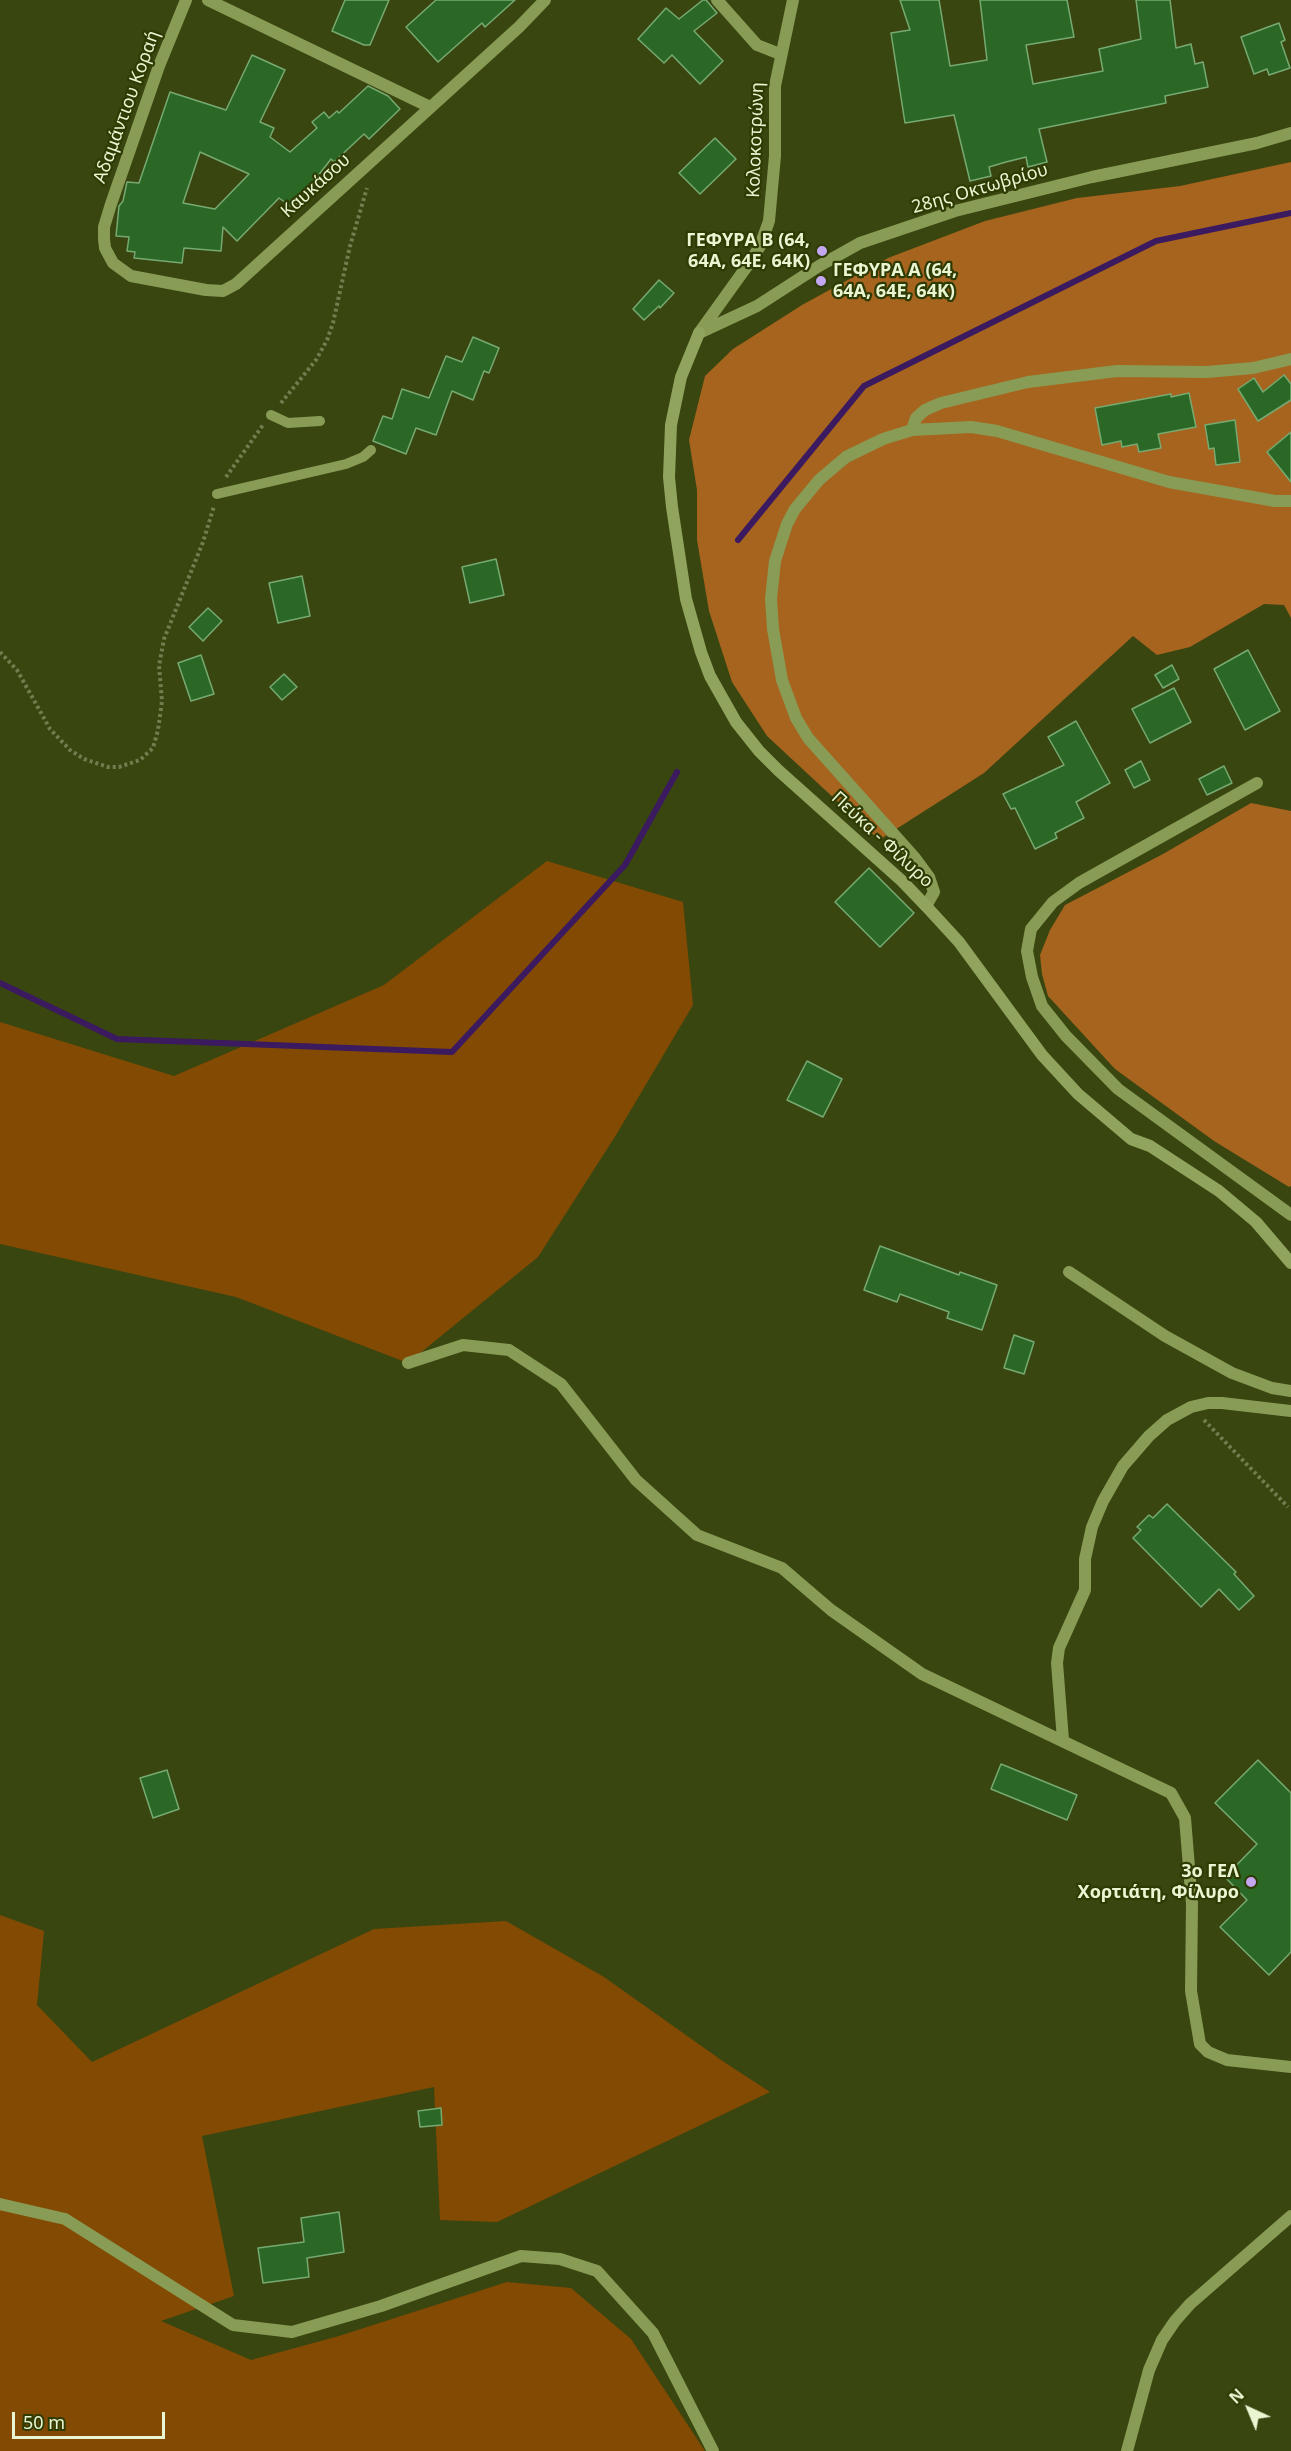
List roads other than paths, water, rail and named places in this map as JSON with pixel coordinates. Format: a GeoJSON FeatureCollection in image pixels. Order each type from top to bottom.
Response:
{"type":"FeatureCollection","features":[{"type":"Feature","properties":{"kind":"main road","name":"Πεύκα - Φίλυρο"},"geometry":{"type":"LineString","coordinates":[[699,333],[674,403],[669,447],[669,477],[686,599],[710,676],[736,722],[759,751],[902,881],[926,906],[958,942],[1042,1055],[1078,1094],[1131,1139],[1150,1146],[1219,1191],[1256,1222],[1289,1257]]}},
{"type":"Feature","properties":{"kind":"street","name":"Αδαμάντιου Κοραή"},"geometry":{"type":"LineString","coordinates":[[104,227],[159,66],[186,0]]}},
{"type":"Feature","properties":{"kind":"street"},"geometry":{"type":"LineString","coordinates":[[208,0],[430,107]]}},
{"type":"Feature","properties":{"kind":"street","name":"Καυκάσου"},"geometry":{"type":"LineString","coordinates":[[104,227],[105,248],[113,263],[124,273],[158,282],[223,291],[236,284],[524,22],[545,0]]}},
{"type":"Feature","properties":{"kind":"street"},"geometry":{"type":"LineString","coordinates":[[717,0],[757,45],[780,54]]}},
{"type":"Feature","properties":{"kind":"street","name":"Κολοκοτρώνη"},"geometry":{"type":"LineString","coordinates":[[699,333],[760,246],[769,221],[776,156],[775,86],[793,0]]}},
{"type":"Feature","properties":{"kind":"street","name":"28ης Οκτωβρίου"},"geometry":{"type":"LineString","coordinates":[[699,333],[757,306],[860,243],[955,211],[1092,177],[1257,143],[1291,133]]}},
{"type":"Feature","properties":{"kind":"street"},"geometry":{"type":"LineString","coordinates":[[912,430],[918,416],[934,406],[1028,382],[1117,371],[1207,372],[1253,368],[1291,359]]}},
{"type":"Feature","properties":{"kind":"street"},"geometry":{"type":"LineString","coordinates":[[926,906],[934,892],[932,882],[816,748],[796,718],[786,695],[780,672],[771,599],[775,561],[781,542],[788,524],[806,494],[846,457],[883,439],[912,430],[971,428],[997,431],[1169,482],[1275,501],[1291,501]]}},
{"type":"Feature","properties":{"kind":"street"},"geometry":{"type":"LineString","coordinates":[[1257,783],[1079,884],[1053,902],[1031,928],[1028,951],[1032,977],[1042,1006],[1066,1036],[1118,1089],[1291,1215]]}},
{"type":"Feature","properties":{"kind":"street"},"geometry":{"type":"LineString","coordinates":[[1070,1272],[1165,1336],[1232,1373],[1272,1388],[1291,1391]]}},
{"type":"Feature","properties":{"kind":"street"},"geometry":{"type":"LineString","coordinates":[[408,1363],[463,1345],[509,1350],[561,1384],[636,1480],[697,1535],[782,1568],[831,1610],[922,1674],[1171,1793],[1185,1818],[1192,1904],[1191,1991],[1200,2044],[1208,2052],[1227,2060],[1291,2067]]}},
{"type":"Feature","properties":{"kind":"street"},"geometry":{"type":"LineString","coordinates":[[1063,1740],[1058,1654],[1066,1628],[1085,1590],[1085,1559],[1092,1527],[1103,1501],[1123,1466],[1149,1436],[1167,1420],[1191,1407],[1222,1403],[1291,1412]]}},
{"type":"Feature","properties":{"kind":"street"},"geometry":{"type":"LineString","coordinates":[[0,2204],[65,2219],[232,2325],[292,2332],[381,2306],[521,2256],[560,2259],[597,2271],[653,2332],[713,2451]]}},
{"type":"Feature","properties":{"kind":"street"},"geometry":{"type":"LineString","coordinates":[[1127,2451],[1149,2370],[1162,2340],[1174,2321],[1190,2304],[1291,2216]]}},
{"type":"Feature","properties":{"kind":"lane"},"geometry":{"type":"LineString","coordinates":[[272,415],[288,423],[320,421]]}},
{"type":"Feature","properties":{"kind":"lane"},"geometry":{"type":"LineString","coordinates":[[217,494],[346,464],[363,458],[371,450]]}},
{"type":"Feature","properties":{"kind":"waterway"},"geometry":{"type":"LineString","coordinates":[[738,540],[864,386],[1156,241],[1291,213]]}},
{"type":"Feature","properties":{"kind":"waterway"},"geometry":{"type":"LineString","coordinates":[[0,983],[117,1039],[452,1052],[625,865],[677,772]]}},
{"type":"Feature","properties":{"kind":"place","name":"ΓΕΦΥΡΑ B (64, 64Α, 64Ε, 64Κ)"},"geometry":{"type":"Point","coordinates":[822,251]}},
{"type":"Feature","properties":{"kind":"place","name":"ΓΕΦΥΡΑ A (64, 64Α, 64Ε, 64Κ)"},"geometry":{"type":"Point","coordinates":[821,281]}},
{"type":"Feature","properties":{"kind":"place","name":"3ο ΓΕΛ Χορτιάτη, Φίλυρο"},"geometry":{"type":"Point","coordinates":[1251,1882]}}]}
